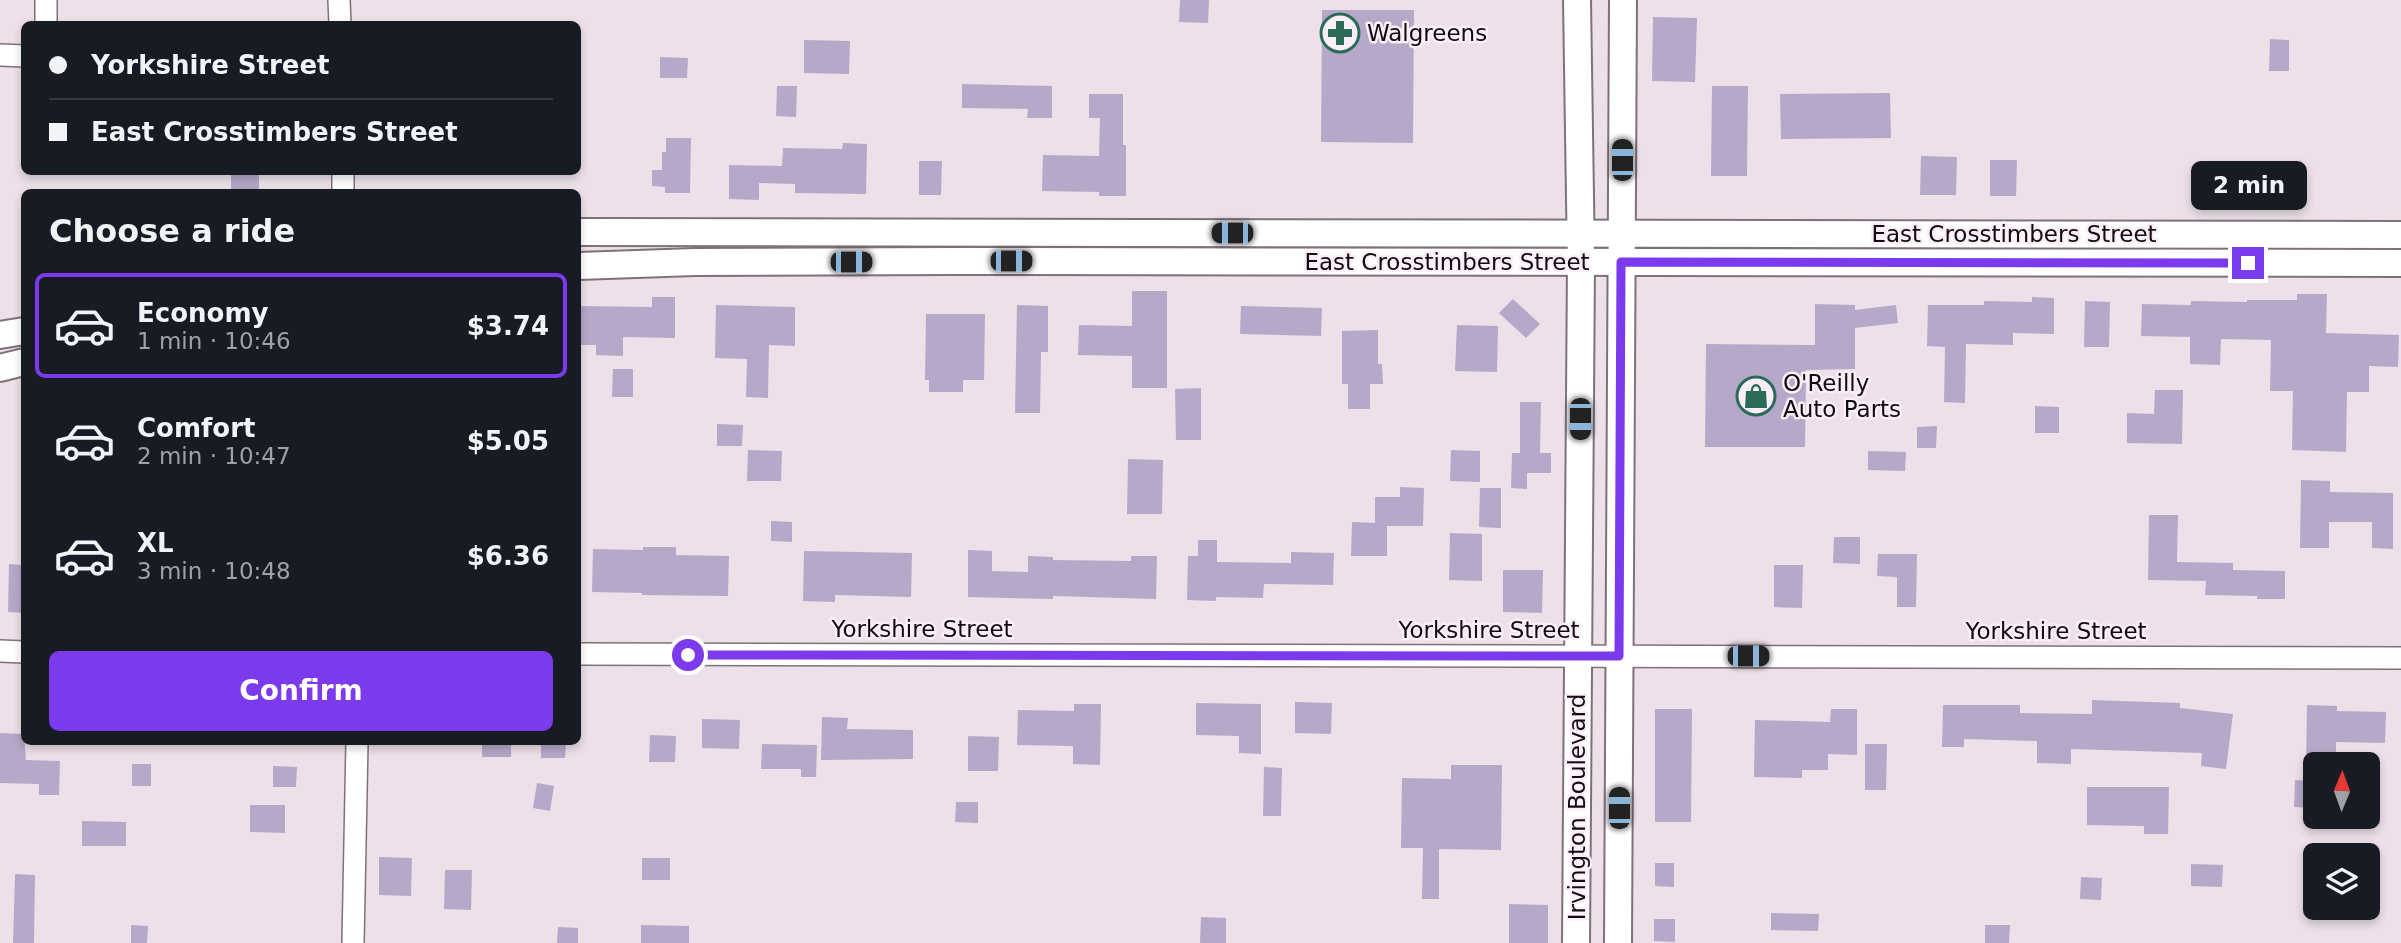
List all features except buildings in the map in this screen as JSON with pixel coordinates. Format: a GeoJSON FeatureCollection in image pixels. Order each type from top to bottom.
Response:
{"type":"FeatureCollection","features":[{"type":"Feature","properties":{"kind":"main road","name":"Irvington Boulevard"},"geometry":{"type":"LineString","coordinates":[[1576,943],[1581,263],[1577,0]]}},
{"type":"Feature","properties":{"kind":"main road","name":"Irvington Boulevard"},"geometry":{"type":"LineString","coordinates":[[1618,943],[1623,0]]}},
{"type":"Feature","properties":{"kind":"main road","name":"East Crosstimbers Street"},"geometry":{"type":"LineString","coordinates":[[581,232],[2401,235]]}},
{"type":"Feature","properties":{"kind":"main road"},"geometry":{"type":"LineString","coordinates":[[694,233],[695,262]]}},
{"type":"Feature","properties":{"kind":"main road"},"geometry":{"type":"LineString","coordinates":[[956,261],[958,233]]}},
{"type":"Feature","properties":{"kind":"main road"},"geometry":{"type":"LineString","coordinates":[[1345,262],[1346,233]]}},
{"type":"Feature","properties":{"kind":"main road"},"geometry":{"type":"LineString","coordinates":[[1938,263],[1940,234]]}},
{"type":"Feature","properties":{"kind":"main road"},"geometry":{"type":"LineString","coordinates":[[2248,263],[2249,235]]}},
{"type":"Feature","properties":{"kind":"main road","name":"East Crosstimbers Street"},"geometry":{"type":"LineString","coordinates":[[581,266],[695,262],[956,261],[2401,263]]}},
{"type":"Feature","properties":{"kind":"main road"},"geometry":{"type":"LineString","coordinates":[[0,335],[21,332]]}},
{"type":"Feature","properties":{"kind":"main road"},"geometry":{"type":"LineString","coordinates":[[0,368],[21,363]]}},
{"type":"Feature","properties":{"kind":"main road"},"geometry":{"type":"LineString","coordinates":[[1580,446],[1620,446]]}},
{"type":"Feature","properties":{"kind":"main road"},"geometry":{"type":"LineString","coordinates":[[1576,860],[1619,859]]}},
{"type":"Feature","properties":{"kind":"street"},"geometry":{"type":"LineString","coordinates":[[46,0],[46,21]]}},
{"type":"Feature","properties":{"kind":"street"},"geometry":{"type":"LineString","coordinates":[[339,0],[340,21]]}},
{"type":"Feature","properties":{"kind":"street"},"geometry":{"type":"LineString","coordinates":[[0,55],[21,56]]}},
{"type":"Feature","properties":{"kind":"street"},"geometry":{"type":"LineString","coordinates":[[0,652],[21,652]]}},
{"type":"Feature","properties":{"kind":"street","name":"Yorkshire Street"},"geometry":{"type":"LineString","coordinates":[[581,654],[2401,658]]}},
{"type":"Feature","properties":{"kind":"street"},"geometry":{"type":"LineString","coordinates":[[353,943],[357,745]]}},
{"type":"Feature","properties":{"kind":"place","name":"Walgreens"},"geometry":{"type":"Point","coordinates":[1340,33]}},
{"type":"Feature","properties":{"kind":"place","name":"O'Reilly Auto Parts"},"geometry":{"type":"Point","coordinates":[1756,396]}},
{"type":"Feature","properties":{"kind":"route"},"geometry":{"type":"LineString","coordinates":[[688,655],[1619,656],[1621,262],[2248,263]]}}]}
